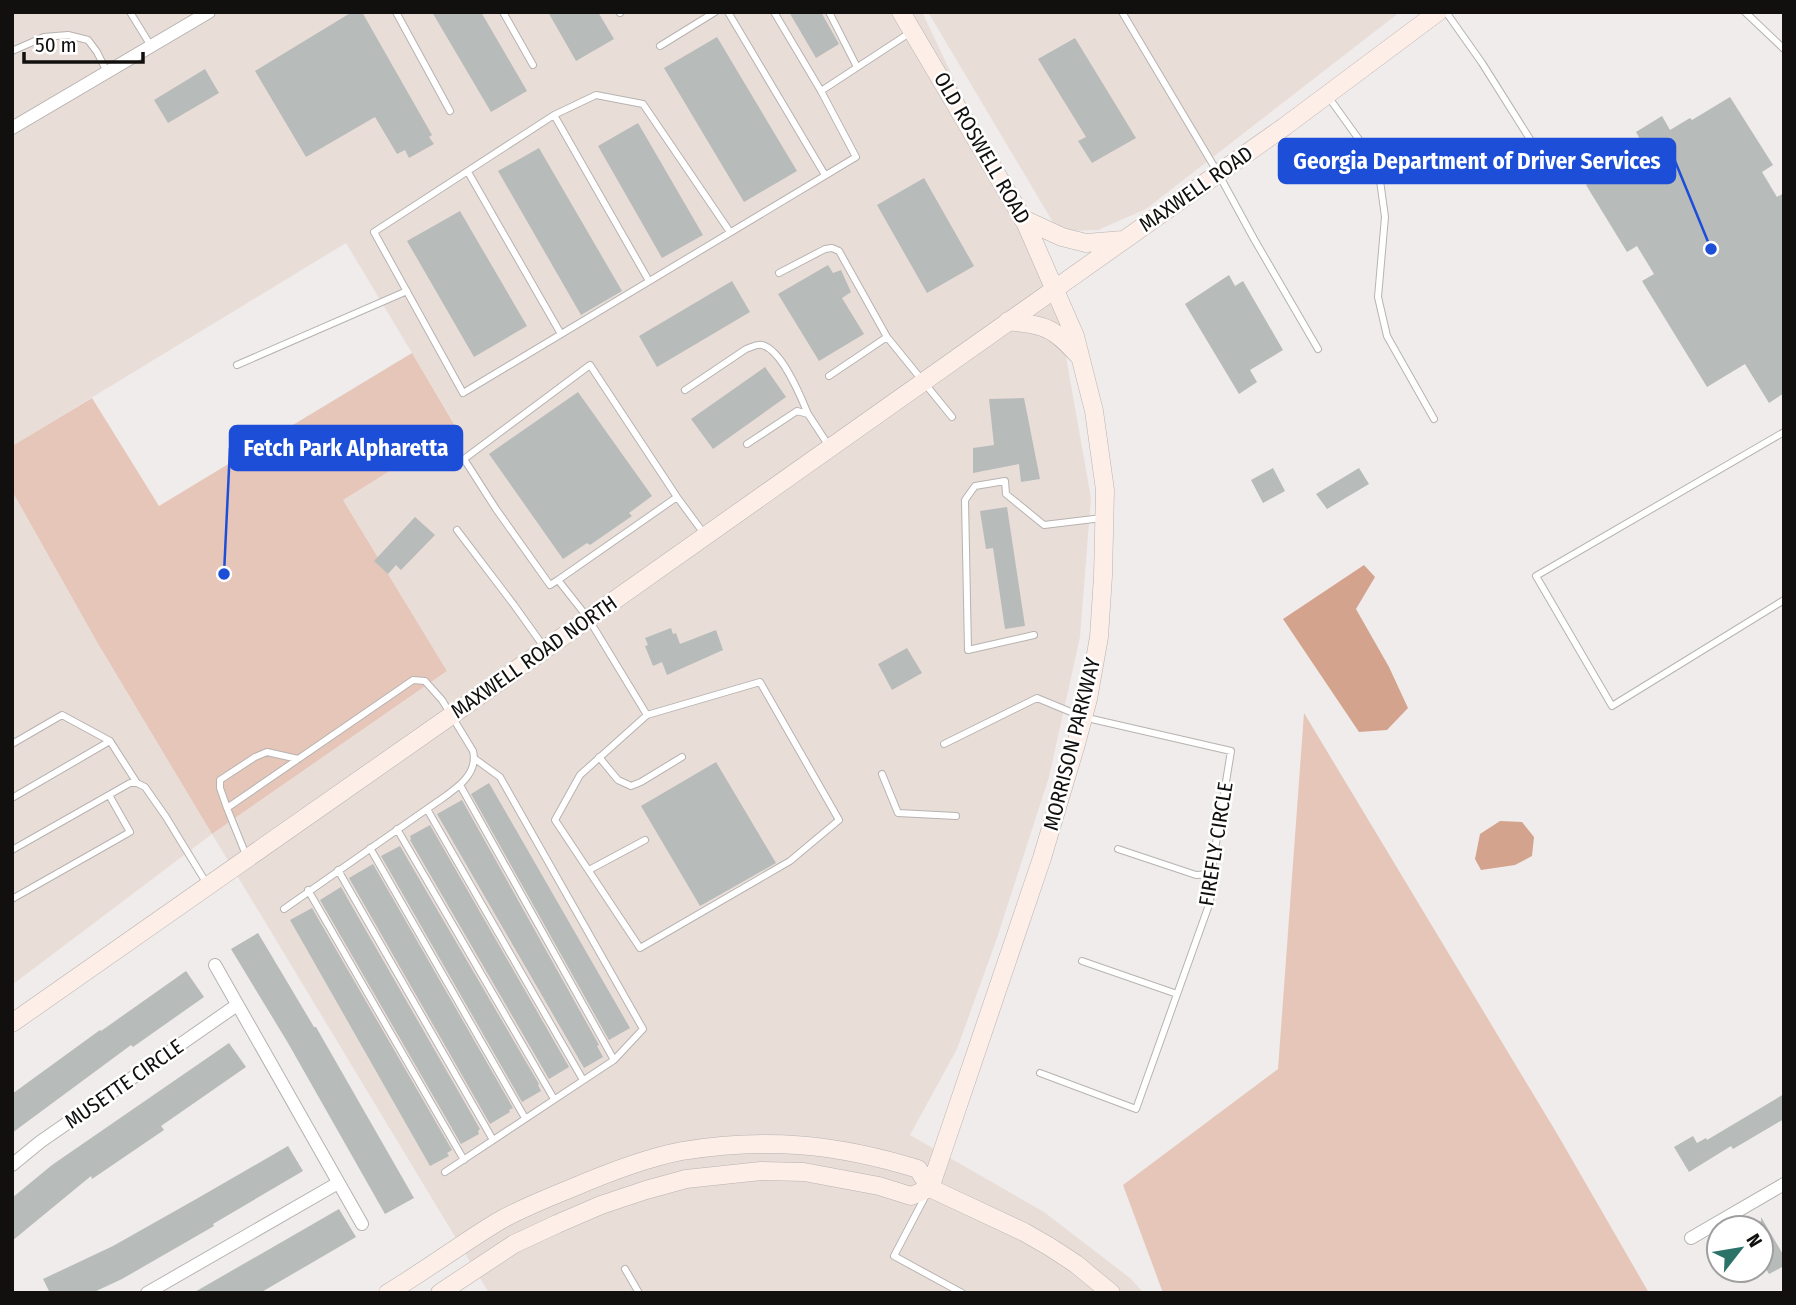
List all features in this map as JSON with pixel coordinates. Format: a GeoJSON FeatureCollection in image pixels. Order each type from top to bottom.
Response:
{"type":"FeatureCollection","features":[{"type":"Feature","properties":{"kind":"street"},"geometry":{"type":"LineString","coordinates":[[12,128],[209,12]]}},
{"type":"Feature","properties":{"kind":"street","name":"OLD ROSWELL ROAD"},"geometry":{"type":"LineString","coordinates":[[901,12],[1023,219],[1054,289]]}},
{"type":"Feature","properties":{"kind":"street","name":"MAXWELL ROAD"},"geometry":{"type":"LineString","coordinates":[[1054,289],[1327,95],[1438,12]]}},
{"type":"Feature","properties":{"kind":"street"},"geometry":{"type":"LineString","coordinates":[[1023,219],[1062,237],[1086,243],[1123,240]]}},
{"type":"Feature","properties":{"kind":"street","name":"MAXWELL ROAD NORTH"},"geometry":{"type":"LineString","coordinates":[[12,1023],[1054,289]]}},
{"type":"Feature","properties":{"kind":"street","name":"MORRISON PARKWAY"},"geometry":{"type":"LineString","coordinates":[[930,1188],[1042,858],[1083,717],[1099,636],[1104,576],[1104,490],[1094,411],[1075,336],[1054,289]]}},
{"type":"Feature","properties":{"kind":"street"},"geometry":{"type":"LineString","coordinates":[[1008,321],[1039,324],[1058,334],[1081,359]]}},
{"type":"Feature","properties":{"kind":"street"},"geometry":{"type":"LineString","coordinates":[[215,965],[362,1224]]}},
{"type":"Feature","properties":{"kind":"street","name":"MUSETTE CIRCLE"},"geometry":{"type":"LineString","coordinates":[[12,1165],[40,1142],[237,1005]]}},
{"type":"Feature","properties":{"kind":"street"},"geometry":{"type":"LineString","coordinates":[[388,1293],[501,1220],[592,1180],[638,1163],[680,1152],[761,1143],[807,1145],[886,1159],[918,1169],[930,1188],[1050,1247],[1111,1293]]}},
{"type":"Feature","properties":{"kind":"street"},"geometry":{"type":"LineString","coordinates":[[440,1293],[514,1244],[557,1224],[635,1194],[686,1179],[761,1171],[804,1172],[879,1186],[911,1196],[930,1188]]}},
{"type":"Feature","properties":{"kind":"street"},"geometry":{"type":"LineString","coordinates":[[147,1293],[338,1182]]}},
{"type":"Feature","properties":{"kind":"street"},"geometry":{"type":"LineString","coordinates":[[1691,1238],[1784,1184]]}},
{"type":"Feature","properties":{"kind":"lane"},"geometry":{"type":"LineString","coordinates":[[130,12],[151,46]]}},
{"type":"Feature","properties":{"kind":"lane"},"geometry":{"type":"LineString","coordinates":[[396,12],[450,111]]}},
{"type":"Feature","properties":{"kind":"lane"},"geometry":{"type":"LineString","coordinates":[[503,12],[533,65]]}},
{"type":"Feature","properties":{"kind":"lane"},"geometry":{"type":"LineString","coordinates":[[660,46],[715,12]]}},
{"type":"Feature","properties":{"kind":"lane"},"geometry":{"type":"LineString","coordinates":[[728,12],[825,175]]}},
{"type":"Feature","properties":{"kind":"lane"},"geometry":{"type":"LineString","coordinates":[[730,232],[643,104],[596,94],[554,115],[374,232],[463,393],[856,157],[774,12]]}},
{"type":"Feature","properties":{"kind":"lane"},"geometry":{"type":"LineString","coordinates":[[830,12],[857,67]]}},
{"type":"Feature","properties":{"kind":"lane"},"geometry":{"type":"LineString","coordinates":[[1122,12],[1318,349]]}},
{"type":"Feature","properties":{"kind":"lane"},"geometry":{"type":"LineString","coordinates":[[1446,12],[1482,63],[1545,163]]}},
{"type":"Feature","properties":{"kind":"lane"},"geometry":{"type":"LineString","coordinates":[[1745,12],[1784,49]]}},
{"type":"Feature","properties":{"kind":"lane"},"geometry":{"type":"LineString","coordinates":[[821,91],[913,31]]}},
{"type":"Feature","properties":{"kind":"lane"},"geometry":{"type":"LineString","coordinates":[[12,51],[44,37],[68,34],[88,40],[107,72]]}},
{"type":"Feature","properties":{"kind":"lane"},"geometry":{"type":"LineString","coordinates":[[1327,95],[1378,166],[1385,216],[1378,297],[1387,336],[1434,419]]}},
{"type":"Feature","properties":{"kind":"lane"},"geometry":{"type":"LineString","coordinates":[[554,115],[649,281]]}},
{"type":"Feature","properties":{"kind":"lane"},"geometry":{"type":"LineString","coordinates":[[467,172],[561,334]]}},
{"type":"Feature","properties":{"kind":"lane"},"geometry":{"type":"LineString","coordinates":[[779,273],[825,249],[839,251],[887,337],[953,417]]}},
{"type":"Feature","properties":{"kind":"lane"},"geometry":{"type":"LineString","coordinates":[[237,365],[407,291]]}},
{"type":"Feature","properties":{"kind":"lane"},"geometry":{"type":"LineString","coordinates":[[829,376],[887,337]]}},
{"type":"Feature","properties":{"kind":"lane"},"geometry":{"type":"LineString","coordinates":[[685,390],[746,349],[756,345],[764,346],[772,350],[796,385],[808,414],[829,447]]}},
{"type":"Feature","properties":{"kind":"lane"},"geometry":{"type":"LineString","coordinates":[[677,497],[550,585],[464,459],[590,365],[705,535]]}},
{"type":"Feature","properties":{"kind":"lane"},"geometry":{"type":"LineString","coordinates":[[747,444],[797,411],[808,414]]}},
{"type":"Feature","properties":{"kind":"lane"},"geometry":{"type":"LineString","coordinates":[[1784,432],[1536,576],[1612,706],[1784,600]]}},
{"type":"Feature","properties":{"kind":"lane"},"geometry":{"type":"LineString","coordinates":[[1034,635],[968,650],[965,500],[975,486],[1005,481],[1006,494],[1044,525],[1104,518]]}},
{"type":"Feature","properties":{"kind":"lane"},"geometry":{"type":"LineString","coordinates":[[457,530],[545,648]]}},
{"type":"Feature","properties":{"kind":"lane"},"geometry":{"type":"LineString","coordinates":[[558,580],[587,618],[647,715]]}},
{"type":"Feature","properties":{"kind":"lane"},"geometry":{"type":"LineString","coordinates":[[227,808],[413,680],[425,681],[440,696],[473,751],[474,767],[460,785],[284,909]]}},
{"type":"Feature","properties":{"kind":"lane"},"geometry":{"type":"LineString","coordinates":[[760,682],[839,820],[790,861],[640,948],[555,820],[580,775],[599,757],[647,715],[760,682]]}},
{"type":"Feature","properties":{"kind":"lane","name":"FIREFLY CIRCLE"},"geometry":{"type":"LineString","coordinates":[[944,744],[1037,698],[1083,717],[1231,751],[1211,874],[1210,902],[1136,1109],[1040,1073]]}},
{"type":"Feature","properties":{"kind":"lane"},"geometry":{"type":"LineString","coordinates":[[12,744],[62,715],[110,741],[137,783],[145,788],[166,817],[208,886]]}},
{"type":"Feature","properties":{"kind":"lane"},"geometry":{"type":"LineString","coordinates":[[12,798],[110,741]]}},
{"type":"Feature","properties":{"kind":"lane"},"geometry":{"type":"LineString","coordinates":[[248,858],[227,808],[220,780],[267,752],[298,759]]}},
{"type":"Feature","properties":{"kind":"lane"},"geometry":{"type":"LineString","coordinates":[[599,757],[618,780],[631,786],[682,757]]}},
{"type":"Feature","properties":{"kind":"lane"},"geometry":{"type":"LineString","coordinates":[[445,1172],[614,1060],[643,1030],[500,777],[475,759]]}},
{"type":"Feature","properties":{"kind":"lane"},"geometry":{"type":"LineString","coordinates":[[882,774],[898,813],[956,816]]}},
{"type":"Feature","properties":{"kind":"lane"},"geometry":{"type":"LineString","coordinates":[[12,850],[130,783],[137,783]]}},
{"type":"Feature","properties":{"kind":"lane"},"geometry":{"type":"LineString","coordinates":[[460,785],[614,1060]]}},
{"type":"Feature","properties":{"kind":"lane"},"geometry":{"type":"LineString","coordinates":[[12,899],[130,832],[109,795]]}},
{"type":"Feature","properties":{"kind":"lane"},"geometry":{"type":"LineString","coordinates":[[426,809],[583,1080]]}},
{"type":"Feature","properties":{"kind":"lane"},"geometry":{"type":"LineString","coordinates":[[397,830],[554,1099]]}},
{"type":"Feature","properties":{"kind":"lane"},"geometry":{"type":"LineString","coordinates":[[589,870],[645,840]]}},
{"type":"Feature","properties":{"kind":"lane"},"geometry":{"type":"LineString","coordinates":[[370,848],[525,1118]]}},
{"type":"Feature","properties":{"kind":"lane"},"geometry":{"type":"LineString","coordinates":[[1118,849],[1196,875],[1211,874]]}},
{"type":"Feature","properties":{"kind":"lane"},"geometry":{"type":"LineString","coordinates":[[338,870],[494,1140]]}},
{"type":"Feature","properties":{"kind":"lane"},"geometry":{"type":"LineString","coordinates":[[308,890],[464,1160]]}},
{"type":"Feature","properties":{"kind":"lane"},"geometry":{"type":"LineString","coordinates":[[1082,961],[1177,994]]}},
{"type":"Feature","properties":{"kind":"lane"},"geometry":{"type":"LineString","coordinates":[[930,1188],[894,1256],[962,1293]]}},
{"type":"Feature","properties":{"kind":"lane"},"geometry":{"type":"LineString","coordinates":[[625,1269],[639,1293]]}},
{"type":"Feature","properties":{"kind":"shaded area"},"geometry":{"type":"Polygon","coordinates":[[[12,12],[922,12],[1054,289],[1091,498],[1080,637],[1049,777],[997,938],[957,1049],[910,1135],[1044,1212],[1130,1278],[1144,1293],[489,1293],[212,834],[447,671],[343,500],[457,428],[346,243],[12,446],[12,12]]]}},
{"type":"Feature","properties":{"kind":"shaded area"},"geometry":{"type":"Polygon","coordinates":[[[928,12],[1400,12],[1146,209],[1098,230],[1066,231],[1054,224],[928,12]]]}},
{"type":"Feature","properties":{"kind":"shaded area"},"geometry":{"type":"Polygon","coordinates":[[[412,353],[457,429],[343,500],[447,671],[212,834],[97,642],[12,491],[12,446],[92,398],[159,506],[412,353]]]}},
{"type":"Feature","properties":{"kind":"shaded area"},"geometry":{"type":"Polygon","coordinates":[[[12,491],[97,642],[212,834],[12,985],[12,491]]]}},
{"type":"Feature","properties":{"kind":"shaded area"},"geometry":{"type":"Polygon","coordinates":[[[1364,565],[1375,577],[1356,609],[1389,667],[1408,708],[1387,730],[1359,732],[1283,619],[1364,565]]]}},
{"type":"Feature","properties":{"kind":"shaded area"},"geometry":{"type":"Polygon","coordinates":[[[1304,713],[1559,1137],[1649,1293],[1163,1293],[1123,1185],[1278,1069],[1304,713]]]}},
{"type":"Feature","properties":{"kind":"shaded area"},"geometry":{"type":"Polygon","coordinates":[[[1500,821],[1522,822],[1534,837],[1532,856],[1515,865],[1481,870],[1475,859],[1480,834],[1500,821]]]}},
{"type":"Feature","properties":{"kind":"building"},"geometry":{"type":"Polygon","coordinates":[[[352,12],[362,12],[432,135],[429,137],[434,144],[409,158],[405,150],[397,154],[375,117],[306,157],[255,71],[352,12]]]}},
{"type":"Feature","properties":{"kind":"building"},"geometry":{"type":"Polygon","coordinates":[[[432,12],[481,12],[527,91],[491,112],[432,12]]]}},
{"type":"Feature","properties":{"kind":"building"},"geometry":{"type":"Polygon","coordinates":[[[548,12],[598,12],[614,39],[576,61],[548,12]]]}},
{"type":"Feature","properties":{"kind":"building"},"geometry":{"type":"Polygon","coordinates":[[[789,12],[821,12],[839,44],[816,58],[789,12]]]}},
{"type":"Feature","properties":{"kind":"building"},"geometry":{"type":"Polygon","coordinates":[[[717,37],[797,171],[744,202],[664,68],[717,37]]]}},
{"type":"Feature","properties":{"kind":"building"},"geometry":{"type":"Polygon","coordinates":[[[1075,38],[1136,138],[1092,163],[1078,141],[1086,137],[1038,59],[1075,38]]]}},
{"type":"Feature","properties":{"kind":"building"},"geometry":{"type":"Polygon","coordinates":[[[205,69],[219,93],[168,123],[154,100],[205,69]]]}},
{"type":"Feature","properties":{"kind":"building"},"geometry":{"type":"Polygon","coordinates":[[[1730,97],[1773,165],[1762,172],[1777,197],[1784,193],[1784,393],[1769,403],[1745,364],[1707,387],[1642,281],[1654,274],[1637,246],[1627,252],[1586,185],[1644,146],[1636,132],[1662,116],[1670,130],[1730,97]]]}},
{"type":"Feature","properties":{"kind":"building"},"geometry":{"type":"Polygon","coordinates":[[[638,123],[703,235],[662,258],[598,146],[638,123]]]}},
{"type":"Feature","properties":{"kind":"building"},"geometry":{"type":"Polygon","coordinates":[[[539,148],[622,291],[581,315],[498,171],[539,148]]]}},
{"type":"Feature","properties":{"kind":"building"},"geometry":{"type":"Polygon","coordinates":[[[924,178],[974,266],[927,293],[877,205],[924,178]]]}},
{"type":"Feature","properties":{"kind":"building"},"geometry":{"type":"Polygon","coordinates":[[[460,211],[527,326],[474,357],[407,241],[460,211]]]}},
{"type":"Feature","properties":{"kind":"building"},"geometry":{"type":"Polygon","coordinates":[[[828,265],[833,273],[841,270],[851,292],[842,298],[864,334],[819,361],[778,294],[828,265]]]}},
{"type":"Feature","properties":{"kind":"building"},"geometry":{"type":"Polygon","coordinates":[[[1229,275],[1235,286],[1243,281],[1283,350],[1250,370],[1257,382],[1239,394],[1185,304],[1229,275]]]}},
{"type":"Feature","properties":{"kind":"building"},"geometry":{"type":"Polygon","coordinates":[[[732,281],[750,312],[657,367],[639,336],[732,281]]]}},
{"type":"Feature","properties":{"kind":"building"},"geometry":{"type":"Polygon","coordinates":[[[765,367],[786,397],[713,449],[691,419],[765,367]]]}},
{"type":"Feature","properties":{"kind":"building"},"geometry":{"type":"Polygon","coordinates":[[[578,392],[652,496],[629,513],[632,516],[590,545],[587,543],[563,559],[489,454],[578,392]]]}},
{"type":"Feature","properties":{"kind":"building"},"geometry":{"type":"Polygon","coordinates":[[[1024,398],[1040,479],[1021,482],[1019,464],[973,473],[973,448],[994,445],[989,399],[1024,398]]]}},
{"type":"Feature","properties":{"kind":"building"},"geometry":{"type":"Polygon","coordinates":[[[1273,468],[1285,491],[1263,503],[1251,480],[1273,468]]]}},
{"type":"Feature","properties":{"kind":"building"},"geometry":{"type":"Polygon","coordinates":[[[1359,468],[1369,484],[1327,509],[1316,494],[1359,468]]]}},
{"type":"Feature","properties":{"kind":"building"},"geometry":{"type":"Polygon","coordinates":[[[1007,507],[1025,626],[1005,629],[993,548],[986,549],[980,511],[1007,507]]]}},
{"type":"Feature","properties":{"kind":"building"},"geometry":{"type":"Polygon","coordinates":[[[415,517],[435,535],[401,570],[396,565],[388,574],[374,561],[415,517]]]}},
{"type":"Feature","properties":{"kind":"building"},"geometry":{"type":"Polygon","coordinates":[[[671,628],[680,644],[716,630],[723,650],[667,675],[662,662],[653,666],[645,646],[648,645],[645,638],[671,628]]]}},
{"type":"Feature","properties":{"kind":"building"},"geometry":{"type":"Polygon","coordinates":[[[907,648],[922,673],[892,690],[878,664],[907,648]]]}},
{"type":"Feature","properties":{"kind":"building"},"geometry":{"type":"Polygon","coordinates":[[[716,762],[776,863],[700,906],[641,806],[716,762]]]}},
{"type":"Feature","properties":{"kind":"building"},"geometry":{"type":"Polygon","coordinates":[[[489,783],[630,1028],[609,1040],[471,794],[489,783]]]}},
{"type":"Feature","properties":{"kind":"building"},"geometry":{"type":"Polygon","coordinates":[[[462,800],[599,1045],[597,1046],[603,1057],[584,1068],[437,814],[462,800]]]}},
{"type":"Feature","properties":{"kind":"building"},"geometry":{"type":"Polygon","coordinates":[[[430,825],[569,1067],[549,1079],[410,840],[410,836],[430,825]]]}},
{"type":"Feature","properties":{"kind":"building"},"geometry":{"type":"Polygon","coordinates":[[[400,846],[539,1084],[541,1091],[522,1102],[381,856],[400,846]]]}},
{"type":"Feature","properties":{"kind":"building"},"geometry":{"type":"Polygon","coordinates":[[[373,864],[513,1108],[490,1124],[349,878],[373,864]]]}},
{"type":"Feature","properties":{"kind":"building"},"geometry":{"type":"Polygon","coordinates":[[[341,887],[480,1129],[479,1134],[461,1144],[320,900],[341,887]]]}},
{"type":"Feature","properties":{"kind":"building"},"geometry":{"type":"Polygon","coordinates":[[[312,908],[452,1150],[447,1153],[449,1156],[430,1166],[290,920],[312,908]]]}},
{"type":"Feature","properties":{"kind":"building"},"geometry":{"type":"Polygon","coordinates":[[[258,933],[316,1027],[414,1198],[385,1214],[231,949],[258,933]]]}},
{"type":"Feature","properties":{"kind":"building"},"geometry":{"type":"Polygon","coordinates":[[[186,971],[204,997],[133,1047],[131,1045],[12,1133],[12,1094],[186,971]]]}},
{"type":"Feature","properties":{"kind":"building"},"geometry":{"type":"Polygon","coordinates":[[[229,1043],[246,1067],[161,1126],[164,1130],[92,1179],[91,1176],[12,1241],[12,1198],[52,1165],[229,1043]]]}},
{"type":"Feature","properties":{"kind":"building"},"geometry":{"type":"Polygon","coordinates":[[[1784,1094],[1784,1119],[1733,1149],[1731,1146],[1689,1172],[1674,1147],[1693,1136],[1697,1143],[1706,1138],[1707,1140],[1784,1094]]]}},
{"type":"Feature","properties":{"kind":"building"},"geometry":{"type":"Polygon","coordinates":[[[288,1146],[303,1171],[213,1224],[214,1226],[122,1279],[92,1293],[50,1293],[43,1279],[113,1246],[288,1146]]]}},
{"type":"Feature","properties":{"kind":"building"},"geometry":{"type":"Polygon","coordinates":[[[339,1209],[356,1237],[260,1293],[193,1293],[339,1209]]]}},
{"type":"Feature","properties":{"kind":"building"},"geometry":{"type":"Polygon","coordinates":[[[1775,1241],[1784,1256],[1784,1266],[1775,1271],[1775,1241]]]}},
{"type":"Feature","properties":{"kind":"place","name":"Georgia Department of Driver Services"},"geometry":{"type":"Point","coordinates":[1711,249]}},
{"type":"Feature","properties":{"kind":"place","name":"Fetch Park Alpharetta"},"geometry":{"type":"Point","coordinates":[224,574]}}]}
